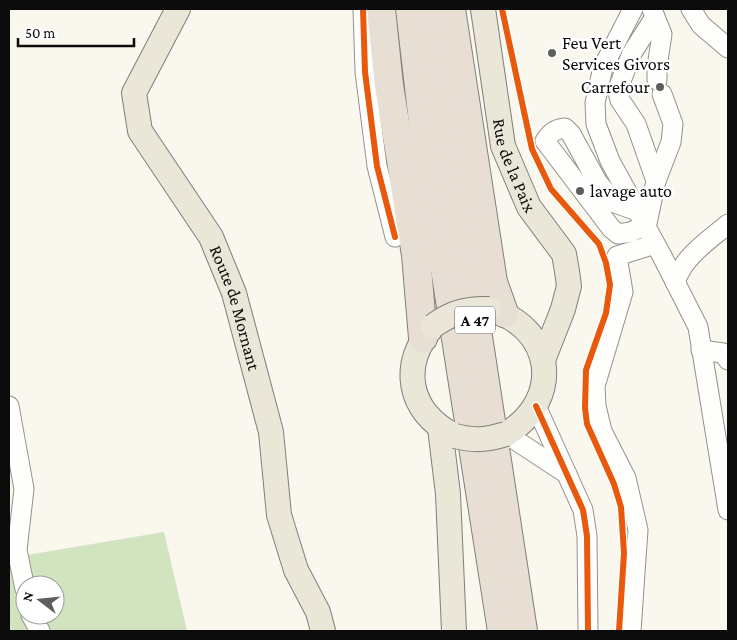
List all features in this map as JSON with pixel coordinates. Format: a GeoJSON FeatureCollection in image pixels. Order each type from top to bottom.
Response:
{"type":"FeatureCollection","features":[{"type":"Feature","properties":{"kind":"highway"},"geometry":{"type":"LineString","coordinates":[[382,9],[389,85],[428,332]]}},
{"type":"Feature","properties":{"kind":"highway","name":"A 47"},"geometry":{"type":"LineString","coordinates":[[410,9],[426,148],[502,631]]}},
{"type":"Feature","properties":{"kind":"highway","name":"A 47"},"geometry":{"type":"LineString","coordinates":[[431,9],[437,68],[523,631]]}},
{"type":"Feature","properties":{"kind":"highway"},"geometry":{"type":"LineString","coordinates":[[451,9],[493,282],[503,314]]}},
{"type":"Feature","properties":{"kind":"main road","name":"Route de Mornant"},"geometry":{"type":"LineString","coordinates":[[178,9],[134,93],[140,131],[210,237],[234,293],[271,432],[279,515],[296,570],[318,612],[323,631]]}},
{"type":"Feature","properties":{"kind":"main road","name":"Rue de la Paix"},"geometry":{"type":"LineString","coordinates":[[483,9],[503,146],[529,207],[564,254],[569,286],[563,309],[543,360]]}},
{"type":"Feature","properties":{"kind":"main road"},"geometry":{"type":"LineString","coordinates":[[503,314],[528,330],[543,360],[543,388],[536,406],[518,427],[506,434],[489,439],[455,435],[427,416],[420,406],[413,383],[414,360],[428,332],[445,317],[459,311],[474,308],[503,314],[535,322],[563,309]]}},
{"type":"Feature","properties":{"kind":"main road"},"geometry":{"type":"LineString","coordinates":[[448,494],[457,461],[455,435]]}},
{"type":"Feature","properties":{"kind":"main road"},"geometry":{"type":"LineString","coordinates":[[454,631],[448,494],[455,435]]}},
{"type":"Feature","properties":{"kind":"street"},"geometry":{"type":"LineString","coordinates":[[362,9],[365,72],[377,166],[395,237]]}},
{"type":"Feature","properties":{"kind":"street"},"geometry":{"type":"LineString","coordinates":[[633,9],[603,67],[595,102],[596,124],[610,161],[698,327],[728,510]]}},
{"type":"Feature","properties":{"kind":"street"},"geometry":{"type":"LineString","coordinates":[[691,9],[701,24],[728,48]]}},
{"type":"Feature","properties":{"kind":"street"},"geometry":{"type":"LineString","coordinates":[[654,13],[632,53],[618,92],[620,100],[636,124],[656,181]]}},
{"type":"Feature","properties":{"kind":"street"},"geometry":{"type":"LineString","coordinates":[[631,631],[638,530],[626,478],[602,431],[596,406],[595,386],[623,292],[617,256],[646,227],[656,181],[671,142],[672,124],[660,87],[657,66],[662,34],[654,13]]}},
{"type":"Feature","properties":{"kind":"street"},"geometry":{"type":"LineString","coordinates":[[565,128],[571,134],[598,183],[615,203],[646,227],[618,234],[611,228],[545,141],[549,134],[557,129],[565,128]]}},
{"type":"Feature","properties":{"kind":"street"},"geometry":{"type":"LineString","coordinates":[[675,282],[680,268],[690,256],[728,224]]}},
{"type":"Feature","properties":{"kind":"street"},"geometry":{"type":"LineString","coordinates":[[701,350],[722,353],[728,360]]}},
{"type":"Feature","properties":{"kind":"street"},"geometry":{"type":"LineString","coordinates":[[9,406],[24,489],[17,550],[22,575]]}},
{"type":"Feature","properties":{"kind":"street"},"geometry":{"type":"LineString","coordinates":[[536,406],[583,510],[588,536],[588,631]]}},
{"type":"Feature","properties":{"kind":"street"},"geometry":{"type":"LineString","coordinates":[[506,434],[567,474]]}},
{"type":"Feature","properties":{"kind":"green space"},"geometry":{"type":"Polygon","coordinates":[[[164,532],[187,631],[9,631],[9,558],[164,532]]]}},
{"type":"Feature","properties":{"kind":"cycle path"},"geometry":{"type":"LineString","coordinates":[[363,9],[365,72],[377,166],[395,237]]}},
{"type":"Feature","properties":{"kind":"cycle path"},"geometry":{"type":"LineString","coordinates":[[502,9],[532,149],[551,189],[599,244],[606,263],[610,285],[606,313],[586,370],[585,408],[587,424],[614,484],[621,507],[624,553],[619,631]]}},
{"type":"Feature","properties":{"kind":"cycle path"},"geometry":{"type":"LineString","coordinates":[[536,406],[583,510],[587,536],[588,631]]}},
{"type":"Feature","properties":{"kind":"place","name":"Feu Vert Services Givors"},"geometry":{"type":"Point","coordinates":[552,53]}},
{"type":"Feature","properties":{"kind":"place","name":"Carrefour"},"geometry":{"type":"Point","coordinates":[660,87]}},
{"type":"Feature","properties":{"kind":"place","name":"lavage auto"},"geometry":{"type":"Point","coordinates":[580,191]}}]}
